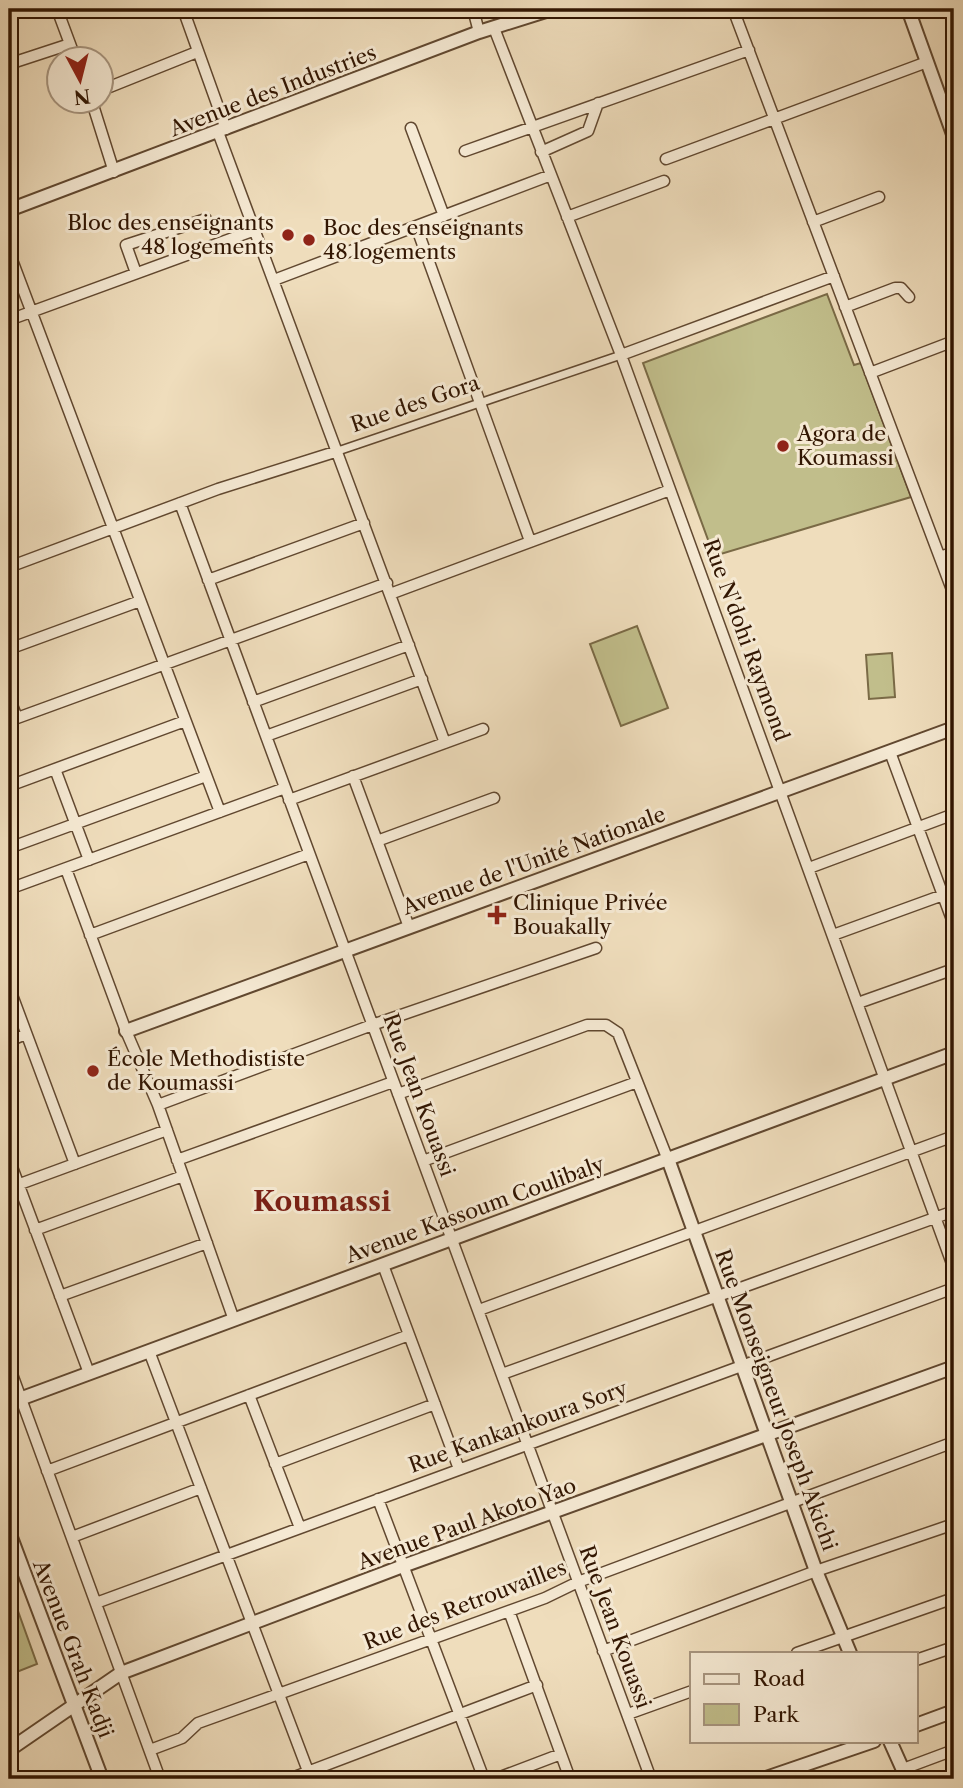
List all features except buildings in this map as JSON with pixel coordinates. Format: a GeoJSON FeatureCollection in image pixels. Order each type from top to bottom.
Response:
{"type":"FeatureCollection","features":[{"type":"Feature","properties":{"kind":"street"},"geometry":{"type":"LineString","coordinates":[[9,64],[70,44],[57,9]]}},
{"type":"Feature","properties":{"kind":"street"},"geometry":{"type":"LineString","coordinates":[[183,9],[255,230],[446,743]]}},
{"type":"Feature","properties":{"kind":"street"},"geometry":{"type":"LineString","coordinates":[[473,9],[479,32]]}},
{"type":"Feature","properties":{"kind":"street","name":"Avenue des Industries"},"geometry":{"type":"LineString","coordinates":[[9,210],[479,32],[552,9]]}},
{"type":"Feature","properties":{"kind":"street"},"geometry":{"type":"LineString","coordinates":[[733,9],[954,595]]}},
{"type":"Feature","properties":{"kind":"street"},"geometry":{"type":"LineString","coordinates":[[908,9],[954,137]]}},
{"type":"Feature","properties":{"kind":"street","name":"Rue N'dohi Raymond"},"geometry":{"type":"LineString","coordinates":[[494,28],[530,128],[621,355],[954,1269]]}},
{"type":"Feature","properties":{"kind":"street"},"geometry":{"type":"LineString","coordinates":[[465,151],[748,50]]}},
{"type":"Feature","properties":{"kind":"street"},"geometry":{"type":"LineString","coordinates":[[116,84],[197,52]]}},
{"type":"Feature","properties":{"kind":"street"},"geometry":{"type":"LineString","coordinates":[[666,159],[927,62]]}},
{"type":"Feature","properties":{"kind":"street"},"geometry":{"type":"LineString","coordinates":[[541,152],[587,131],[598,103]]}},
{"type":"Feature","properties":{"kind":"street"},"geometry":{"type":"LineString","coordinates":[[96,116],[114,172]]}},
{"type":"Feature","properties":{"kind":"street"},"geometry":{"type":"LineString","coordinates":[[411,128],[444,216]]}},
{"type":"Feature","properties":{"kind":"street"},"geometry":{"type":"LineString","coordinates":[[274,279],[551,175]]}},
{"type":"Feature","properties":{"kind":"street"},"geometry":{"type":"LineString","coordinates":[[567,217],[664,181]]}},
{"type":"Feature","properties":{"kind":"street"},"geometry":{"type":"LineString","coordinates":[[813,222],[879,197]]}},
{"type":"Feature","properties":{"kind":"street"},"geometry":{"type":"LineString","coordinates":[[136,273],[126,246],[206,219]]}},
{"type":"Feature","properties":{"kind":"street"},"geometry":{"type":"LineString","coordinates":[[416,226],[530,541]]}},
{"type":"Feature","properties":{"kind":"street"},"geometry":{"type":"LineString","coordinates":[[9,320],[255,230]]}},
{"type":"Feature","properties":{"kind":"street"},"geometry":{"type":"LineString","coordinates":[[9,252],[220,812]]}},
{"type":"Feature","properties":{"kind":"street","name":"Rue des Gora"},"geometry":{"type":"LineString","coordinates":[[9,567],[180,503],[621,355],[834,276]]}},
{"type":"Feature","properties":{"kind":"street"},"geometry":{"type":"LineString","coordinates":[[845,307],[895,288],[901,288],[909,297]]}},
{"type":"Feature","properties":{"kind":"street"},"geometry":{"type":"LineString","coordinates":[[870,373],[954,341]]}},
{"type":"Feature","properties":{"kind":"street"},"geometry":{"type":"LineString","coordinates":[[390,594],[670,490]]}},
{"type":"Feature","properties":{"kind":"street","name":"Rue Jean Kouassi"},"geometry":{"type":"LineString","coordinates":[[180,503],[651,1779]]}},
{"type":"Feature","properties":{"kind":"street"},"geometry":{"type":"LineString","coordinates":[[208,580],[364,523]]}},
{"type":"Feature","properties":{"kind":"street"},"geometry":{"type":"LineString","coordinates":[[940,557],[954,552]]}},
{"type":"Feature","properties":{"kind":"street"},"geometry":{"type":"LineString","coordinates":[[9,697],[13,720],[387,583]]}},
{"type":"Feature","properties":{"kind":"street"},"geometry":{"type":"LineString","coordinates":[[9,649],[140,601]]}},
{"type":"Feature","properties":{"kind":"street"},"geometry":{"type":"LineString","coordinates":[[253,702],[410,645]]}},
{"type":"Feature","properties":{"kind":"street"},"geometry":{"type":"LineString","coordinates":[[266,736],[422,679]]}},
{"type":"Feature","properties":{"kind":"street"},"geometry":{"type":"LineString","coordinates":[[9,786],[186,721]]}},
{"type":"Feature","properties":{"kind":"street","name":"Avenue de l'Unité Nationale"},"geometry":{"type":"LineString","coordinates":[[126,1031],[954,728]]}},
{"type":"Feature","properties":{"kind":"street"},"geometry":{"type":"LineString","coordinates":[[289,800],[484,729]]}},
{"type":"Feature","properties":{"kind":"street"},"geometry":{"type":"LineString","coordinates":[[890,752],[954,925]]}},
{"type":"Feature","properties":{"kind":"street"},"geometry":{"type":"LineString","coordinates":[[55,769],[89,860]]}},
{"type":"Feature","properties":{"kind":"street"},"geometry":{"type":"LineString","coordinates":[[9,848],[206,776]]}},
{"type":"Feature","properties":{"kind":"street"},"geometry":{"type":"LineString","coordinates":[[353,776],[409,928]]}},
{"type":"Feature","properties":{"kind":"street"},"geometry":{"type":"LineString","coordinates":[[9,889],[285,788]]}},
{"type":"Feature","properties":{"kind":"street"},"geometry":{"type":"LineString","coordinates":[[377,841],[495,798]]}},
{"type":"Feature","properties":{"kind":"street"},"geometry":{"type":"LineString","coordinates":[[809,868],[954,814]]}},
{"type":"Feature","properties":{"kind":"street"},"geometry":{"type":"LineString","coordinates":[[90,934],[309,854]]}},
{"type":"Feature","properties":{"kind":"street"},"geometry":{"type":"LineString","coordinates":[[66,869],[126,1031],[158,1105],[234,1320]]}},
{"type":"Feature","properties":{"kind":"street"},"geometry":{"type":"LineString","coordinates":[[834,935],[954,891]]}},
{"type":"Feature","properties":{"kind":"street"},"geometry":{"type":"LineString","coordinates":[[158,1105],[372,1025],[596,948]]}},
{"type":"Feature","properties":{"kind":"street"},"geometry":{"type":"LineString","coordinates":[[858,1003],[954,969]]}},
{"type":"Feature","properties":{"kind":"street"},"geometry":{"type":"LineString","coordinates":[[9,986],[75,1164]]}},
{"type":"Feature","properties":{"kind":"street","name":"Rue Monseigneur Joseph Akichi"},"geometry":{"type":"LineString","coordinates":[[398,1094],[587,1025],[606,1024],[618,1033],[720,1298],[816,1571],[850,1652]]}},
{"type":"Feature","properties":{"kind":"street"},"geometry":{"type":"LineString","coordinates":[[9,1041],[26,1034]]}},
{"type":"Feature","properties":{"kind":"street","name":"Avenue Kassoum Coulibaly"},"geometry":{"type":"LineString","coordinates":[[15,1401],[954,1053]]}},
{"type":"Feature","properties":{"kind":"street"},"geometry":{"type":"LineString","coordinates":[[177,1160],[393,1082]]}},
{"type":"Feature","properties":{"kind":"street"},"geometry":{"type":"LineString","coordinates":[[423,1161],[637,1082]]}},
{"type":"Feature","properties":{"kind":"street"},"geometry":{"type":"LineString","coordinates":[[14,1187],[167,1130]]}},
{"type":"Feature","properties":{"kind":"street"},"geometry":{"type":"LineString","coordinates":[[479,1311],[954,1136]]}},
{"type":"Feature","properties":{"kind":"street"},"geometry":{"type":"LineString","coordinates":[[9,1159],[14,1187],[36,1230],[89,1373]]}},
{"type":"Feature","properties":{"kind":"street"},"geometry":{"type":"LineString","coordinates":[[36,1230],[183,1176]]}},
{"type":"Feature","properties":{"kind":"street"},"geometry":{"type":"LineString","coordinates":[[502,1374],[954,1212]]}},
{"type":"Feature","properties":{"kind":"street"},"geometry":{"type":"LineString","coordinates":[[60,1296],[207,1243]]}},
{"type":"Feature","properties":{"kind":"street"},"geometry":{"type":"LineString","coordinates":[[383,1265],[459,1469]]}},
{"type":"Feature","properties":{"kind":"street","name":"Rue Kankankoura Sory"},"geometry":{"type":"LineString","coordinates":[[96,1602],[954,1288]]}},
{"type":"Feature","properties":{"kind":"street"},"geometry":{"type":"LineString","coordinates":[[47,1471],[409,1335]]}},
{"type":"Feature","properties":{"kind":"street"},"geometry":{"type":"LineString","coordinates":[[149,1351],[310,1776]]}},
{"type":"Feature","properties":{"kind":"street"},"geometry":{"type":"LineString","coordinates":[[9,1366],[15,1401],[47,1471],[160,1779]]}},
{"type":"Feature","properties":{"kind":"street","name":"Avenue Paul Akoto Yao"},"geometry":{"type":"LineString","coordinates":[[9,1750],[121,1673],[403,1566],[954,1367]]}},
{"type":"Feature","properties":{"kind":"street"},"geometry":{"type":"LineString","coordinates":[[249,1395],[300,1528]]}},
{"type":"Feature","properties":{"kind":"street"},"geometry":{"type":"LineString","coordinates":[[275,1464],[435,1404]]}},
{"type":"Feature","properties":{"kind":"street","name":"Rue des Retrouvailles"},"geometry":{"type":"LineString","coordinates":[[150,1750],[182,1738],[198,1723],[433,1640],[954,1443]]}},
{"type":"Feature","properties":{"kind":"street"},"geometry":{"type":"LineString","coordinates":[[72,1537],[201,1488]]}},
{"type":"Feature","properties":{"kind":"street"},"geometry":{"type":"LineString","coordinates":[[378,1499],[485,1779]]}},
{"type":"Feature","properties":{"kind":"street"},"geometry":{"type":"LineString","coordinates":[[603,1651],[816,1571],[954,1524]]}},
{"type":"Feature","properties":{"kind":"street","name":"Avenue Grah Kadji"},"geometry":{"type":"LineString","coordinates":[[9,1532],[102,1779]]}},
{"type":"Feature","properties":{"kind":"street"},"geometry":{"type":"LineString","coordinates":[[800,1652],[954,1598]]}},
{"type":"Feature","properties":{"kind":"street"},"geometry":{"type":"LineString","coordinates":[[509,1611],[570,1779]]}},
{"type":"Feature","properties":{"kind":"street"},"geometry":{"type":"LineString","coordinates":[[918,1659],[954,1647]]}},
{"type":"Feature","properties":{"kind":"street"},"geometry":{"type":"LineString","coordinates":[[289,1779],[310,1776],[537,1685]]}},
{"type":"Feature","properties":{"kind":"street"},"geometry":{"type":"LineString","coordinates":[[628,1714],[690,1692]]}},
{"type":"Feature","properties":{"kind":"street"},"geometry":{"type":"LineString","coordinates":[[918,1724],[954,1711]]}},
{"type":"Feature","properties":{"kind":"street"},"geometry":{"type":"LineString","coordinates":[[763,1779],[871,1742]]}},
{"type":"Feature","properties":{"kind":"street"},"geometry":{"type":"LineString","coordinates":[[890,1742],[905,1774],[954,1750]]}},
{"type":"Feature","properties":{"kind":"street"},"geometry":{"type":"LineString","coordinates":[[495,1779],[561,1754]]}},
{"type":"Feature","properties":{"kind":"green space","name":"Agora de Koumassi"},"geometry":{"type":"Polygon","coordinates":[[[827,294],[854,365],[861,363],[911,497],[714,556],[643,363],[827,294]]]}},
{"type":"Feature","properties":{"kind":"green space"},"geometry":{"type":"Polygon","coordinates":[[[637,626],[668,708],[621,726],[590,644],[637,626]]]}},
{"type":"Feature","properties":{"kind":"green space"},"geometry":{"type":"Polygon","coordinates":[[[892,653],[895,697],[869,699],[866,655],[892,653]]]}},
{"type":"Feature","properties":{"kind":"green space"},"geometry":{"type":"Polygon","coordinates":[[[9,1586],[37,1664],[9,1675],[9,1586]]]}},
{"type":"Feature","properties":{"kind":"place","name":"Bloc des enseignants 48 logements"},"geometry":{"type":"Point","coordinates":[288,235]}},
{"type":"Feature","properties":{"kind":"place","name":"Boc des enseignants 48 logements"},"geometry":{"type":"Point","coordinates":[309,240]}},
{"type":"Feature","properties":{"kind":"place","name":"Agora de Koumassi"},"geometry":{"type":"Point","coordinates":[783,446]}},
{"type":"Feature","properties":{"kind":"place","name":"Clinique Privée Bouakally"},"geometry":{"type":"Point","coordinates":[497,915]}},
{"type":"Feature","properties":{"kind":"place","name":"École Methodististe de Koumassi"},"geometry":{"type":"Point","coordinates":[93,1071]}},
{"type":"Feature","properties":{"kind":"district","name":"Koumassi"},"geometry":{"type":"Point","coordinates":[322,1201]}}]}
